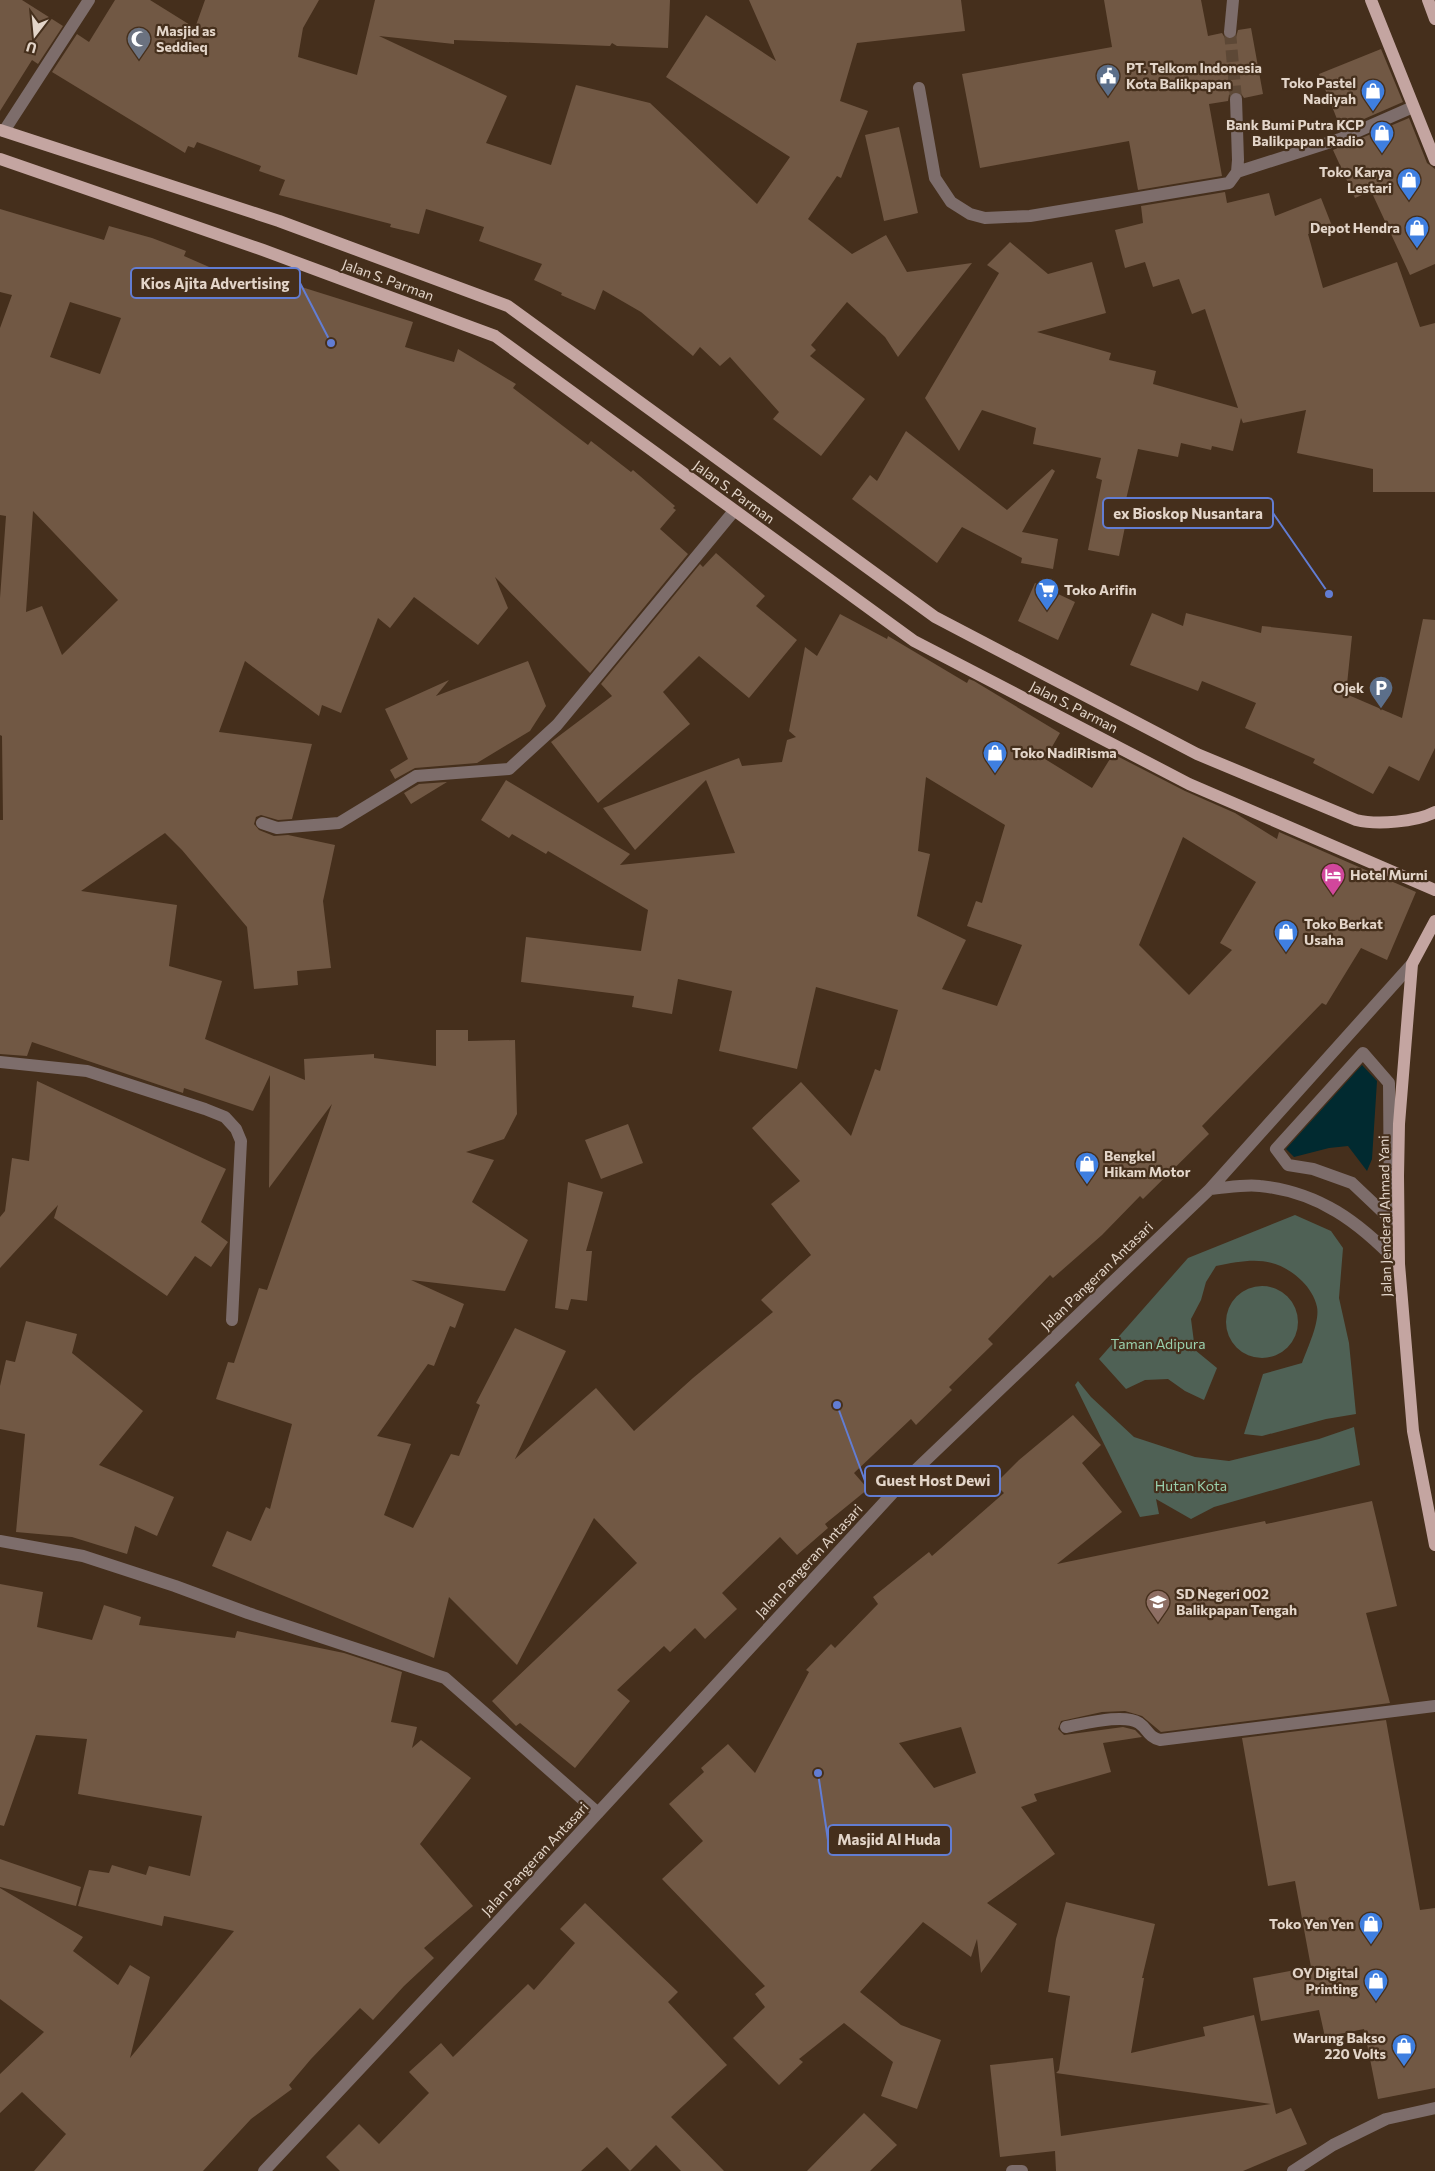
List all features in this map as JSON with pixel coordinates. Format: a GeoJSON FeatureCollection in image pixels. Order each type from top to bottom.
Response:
{"type":"FeatureCollection","features":[{"type":"Feature","properties":{"kind":"main road"},"geometry":{"type":"LineString","coordinates":[[1371,0],[1435,160]]}},
{"type":"Feature","properties":{"kind":"main road"},"geometry":{"type":"LineString","coordinates":[[1428,0],[1435,19]]}},
{"type":"Feature","properties":{"kind":"main road","name":"Jalan S. Parman"},"geometry":{"type":"LineString","coordinates":[[2,131],[279,220],[508,306],[935,617],[1197,754],[1356,820],[1366,823],[1393,822],[1428,816],[1435,812]]}},
{"type":"Feature","properties":{"kind":"main road","name":"Jalan S. Parman"},"geometry":{"type":"LineString","coordinates":[[0,159],[263,250],[495,336],[914,641],[1189,784],[1435,890]]}},
{"type":"Feature","properties":{"kind":"main road","name":"Jalan Jenderal Ahmad Yani"},"geometry":{"type":"LineString","coordinates":[[1435,920],[1412,964],[1399,1124],[1398,1264],[1413,1431],[1435,1545]]}},
{"type":"Feature","properties":{"kind":"street"},"geometry":{"type":"LineString","coordinates":[[2,131],[89,0]]}},
{"type":"Feature","properties":{"kind":"street"},"geometry":{"type":"LineString","coordinates":[[1230,32],[1234,0]]}},
{"type":"Feature","properties":{"kind":"street"},"geometry":{"type":"LineString","coordinates":[[919,88],[935,178],[952,202],[970,214],[985,218],[1030,216],[1229,183],[1237,172],[1340,139],[1413,106]]}},
{"type":"Feature","properties":{"kind":"street"},"geometry":{"type":"LineString","coordinates":[[1236,99],[1237,172]]}},
{"type":"Feature","properties":{"kind":"street"},"geometry":{"type":"LineString","coordinates":[[262,823],[277,828],[339,823],[416,776],[509,769],[557,725],[734,511]]}},
{"type":"Feature","properties":{"kind":"street","name":"Jalan Pangeran Antasari"},"geometry":{"type":"LineString","coordinates":[[264,2171],[902,1483],[1210,1189],[1412,964]]}},
{"type":"Feature","properties":{"kind":"street"},"geometry":{"type":"LineString","coordinates":[[1363,1053],[1388,1083],[1390,1219],[1352,1183],[1313,1169],[1288,1165],[1276,1149],[1363,1053]]}},
{"type":"Feature","properties":{"kind":"street"},"geometry":{"type":"LineString","coordinates":[[0,1062],[86,1071],[205,1109],[225,1117],[236,1128],[241,1141],[232,1320]]}},
{"type":"Feature","properties":{"kind":"street"},"geometry":{"type":"LineString","coordinates":[[1210,1189],[1259,1185],[1291,1191],[1320,1200],[1347,1217],[1377,1241],[1398,1264]]}},
{"type":"Feature","properties":{"kind":"street"},"geometry":{"type":"LineString","coordinates":[[0,1541],[83,1556],[175,1586],[248,1614],[445,1678],[598,1813]]}},
{"type":"Feature","properties":{"kind":"street"},"geometry":{"type":"LineString","coordinates":[[1066,1727],[1118,1719],[1134,1721],[1140,1724],[1153,1739],[1160,1740],[1435,1706]]}},
{"type":"Feature","properties":{"kind":"street"},"geometry":{"type":"LineString","coordinates":[[1293,2171],[1334,2145],[1386,2119],[1435,2108]]}},
{"type":"Feature","properties":{"kind":"street"},"geometry":{"type":"LineString","coordinates":[[1012,2171],[1022,2171]]}},
{"type":"Feature","properties":{"kind":"green space","name":"Taman Adipura"},"geometry":{"type":"Polygon","coordinates":[[[1295,1215],[1331,1231],[1343,1248],[1339,1298],[1349,1343],[1356,1414],[1326,1419],[1262,1436],[1244,1434],[1263,1374],[1302,1363],[1317,1320],[1316,1303],[1307,1287],[1292,1273],[1272,1263],[1251,1261],[1216,1266],[1206,1282],[1201,1300],[1191,1319],[1195,1350],[1217,1368],[1204,1400],[1185,1391],[1168,1379],[1145,1380],[1126,1389],[1099,1359],[1188,1258],[1295,1215]]]}},
{"type":"Feature","properties":{"kind":"green space","name":"Taman Adipura"},"geometry":{"type":"Polygon","coordinates":[[[1262,1286],[1282,1292],[1292,1302],[1298,1322],[1292,1342],[1282,1352],[1262,1358],[1242,1352],[1232,1342],[1226,1322],[1232,1302],[1242,1292],[1262,1286]]]}},
{"type":"Feature","properties":{"kind":"green space","name":"Hutan Kota"},"geometry":{"type":"Polygon","coordinates":[[[1078,1381],[1091,1397],[1134,1437],[1195,1457],[1229,1461],[1319,1439],[1354,1427],[1360,1465],[1214,1507],[1191,1519],[1156,1499],[1159,1514],[1140,1517],[1075,1385],[1078,1381]]]}},
{"type":"Feature","properties":{"kind":"water"},"geometry":{"type":"Polygon","coordinates":[[[1362,1065],[1377,1081],[1372,1159],[1367,1171],[1348,1146],[1329,1148],[1294,1157],[1286,1149],[1362,1065]]]}},
{"type":"Feature","properties":{"kind":"building"},"geometry":{"type":"Polygon","coordinates":[[[0,0],[22,0],[63,26],[38,64],[32,60],[0,111],[0,0]]]}},
{"type":"Feature","properties":{"kind":"building"},"geometry":{"type":"Polygon","coordinates":[[[115,0],[150,0],[195,28],[205,0],[319,0],[303,28],[298,57],[357,75],[375,0],[670,0],[668,48],[617,46],[612,43],[610,46],[454,40],[454,44],[379,36],[507,96],[486,143],[551,165],[576,85],[650,103],[757,204],[790,157],[666,77],[706,15],[776,61],[749,0],[961,0],[965,31],[857,43],[840,101],[868,111],[841,178],[837,176],[808,219],[852,254],[886,235],[907,272],[972,263],[898,357],[885,337],[847,302],[811,345],[816,350],[810,356],[865,399],[821,456],[773,419],[779,412],[730,357],[720,366],[700,347],[693,356],[641,312],[603,290],[595,310],[561,295],[562,293],[534,280],[542,264],[479,241],[484,227],[426,209],[419,234],[390,227],[391,224],[279,195],[285,180],[259,171],[261,166],[197,142],[194,148],[188,146],[185,153],[52,72],[77,34],[89,42],[115,0]]]}},
{"type":"Feature","properties":{"kind":"building","name":"PT. Telkom Indonesia Kota Balikpapan"},"geometry":{"type":"Polygon","coordinates":[[[1104,0],[1201,0],[1208,36],[1222,33],[1225,38],[1230,40],[1236,37],[1238,30],[1251,28],[1263,94],[1244,98],[1240,92],[1235,91],[1229,95],[1228,101],[1209,104],[1222,176],[1138,190],[1129,141],[980,168],[962,74],[1112,47],[1104,0]]]}},
{"type":"Feature","properties":{"kind":"building"},"geometry":{"type":"Polygon","coordinates":[[[1381,49],[1403,102],[1341,129],[1319,74],[1381,49]]]}},
{"type":"Feature","properties":{"kind":"building"},"geometry":{"type":"Polygon","coordinates":[[[1409,118],[1427,163],[1435,169],[1435,264],[1410,275],[1371,191],[1355,198],[1333,150],[1409,118]]]}},
{"type":"Feature","properties":{"kind":"building"},"geometry":{"type":"Polygon","coordinates":[[[899,127],[918,213],[884,221],[865,135],[899,127]]]}},
{"type":"Feature","properties":{"kind":"building"},"geometry":{"type":"Polygon","coordinates":[[[1225,192],[1227,203],[1269,193],[1275,216],[1321,198],[1332,226],[1308,234],[1323,288],[1397,262],[1420,327],[1435,323],[1435,492],[1373,492],[1373,469],[1297,453],[1306,410],[1243,423],[1241,418],[1233,451],[1212,446],[1211,450],[1181,443],[1178,457],[1138,449],[1123,512],[1128,512],[1119,556],[1088,550],[1102,480],[1096,478],[1101,458],[1033,444],[1036,428],[982,410],[959,451],[925,398],[999,273],[987,265],[1010,242],[1048,274],[1092,262],[1106,313],[1037,332],[1111,353],[1109,360],[1156,371],[1153,384],[1238,408],[1205,309],[1192,314],[1179,279],[1153,287],[1145,262],[1125,268],[1115,230],[1143,223],[1141,206],[1225,192]]]}},
{"type":"Feature","properties":{"kind":"building"},"geometry":{"type":"Polygon","coordinates":[[[0,209],[104,240],[109,226],[152,238],[186,251],[184,256],[271,294],[276,279],[413,322],[405,347],[454,362],[458,349],[516,384],[513,388],[588,445],[591,441],[631,472],[633,470],[675,506],[673,508],[676,510],[660,529],[688,554],[590,673],[495,577],[508,608],[478,645],[414,597],[390,628],[378,618],[341,713],[322,705],[319,716],[245,661],[219,732],[312,744],[292,819],[278,820],[261,815],[256,817],[254,824],[259,830],[274,836],[288,835],[335,845],[323,901],[331,968],[297,971],[298,985],[254,989],[247,927],[182,850],[165,833],[81,891],[177,905],[169,966],[222,981],[205,1039],[305,1080],[304,1059],[374,1054],[374,1058],[436,1066],[436,1030],[468,1030],[468,1041],[515,1040],[517,1114],[504,1139],[466,1152],[494,1160],[472,1202],[528,1240],[505,1291],[411,1280],[464,1304],[455,1328],[450,1326],[434,1366],[428,1364],[377,1436],[411,1444],[384,1515],[413,1528],[451,1454],[459,1456],[480,1405],[476,1403],[515,1328],[566,1351],[515,1459],[596,1388],[634,1431],[693,1378],[773,1312],[761,1300],[811,1255],[771,1204],[800,1181],[752,1128],[801,1082],[851,1136],[875,1069],[880,1071],[898,1010],[816,987],[797,1069],[719,1051],[732,991],[678,979],[672,1014],[632,1007],[634,996],[521,982],[526,937],[641,951],[648,910],[548,851],[546,854],[512,834],[509,838],[481,820],[506,780],[630,854],[620,865],[735,853],[706,780],[635,850],[603,808],[739,758],[742,766],[782,762],[787,740],[796,737],[789,731],[805,647],[817,656],[840,614],[887,639],[888,636],[967,683],[969,679],[974,681],[1060,733],[1045,759],[1092,788],[1113,754],[1185,791],[1235,813],[1277,839],[1279,832],[1416,892],[1387,960],[1361,948],[1326,1005],[1322,1003],[1202,1126],[1209,1134],[1143,1199],[1140,1196],[1102,1235],[1053,1278],[1050,1275],[988,1339],[993,1344],[949,1387],[952,1390],[916,1425],[911,1419],[854,1473],[868,1489],[825,1524],[828,1528],[797,1555],[780,1537],[722,1593],[737,1609],[705,1639],[695,1628],[670,1652],[664,1646],[617,1690],[630,1701],[575,1768],[520,1723],[516,1726],[492,1701],[637,1563],[594,1518],[517,1665],[449,1597],[434,1658],[212,1566],[227,1531],[251,1541],[266,1507],[270,1509],[292,1424],[216,1399],[228,1362],[234,1363],[259,1288],[267,1290],[332,1104],[269,1188],[270,1075],[253,1111],[184,1088],[183,1093],[32,1042],[27,1056],[0,1054],[0,820],[3,820],[2,736],[0,735],[0,598],[6,516],[0,515],[0,328],[12,295],[0,292],[0,209]],[[70,302],[50,357],[100,374],[121,318],[70,302]],[[33,511],[26,612],[42,606],[62,655],[118,600],[33,511]],[[926,777],[918,851],[930,854],[917,916],[966,940],[942,989],[997,1006],[1022,945],[967,926],[976,901],[982,903],[1005,825],[926,777]],[[1183,837],[1139,945],[1189,995],[1232,950],[1220,943],[1256,882],[1183,837]]]}},
{"type":"Feature","properties":{"kind":"building"},"geometry":{"type":"Polygon","coordinates":[[[906,431],[1007,510],[1052,469],[1055,471],[1022,532],[1058,539],[1053,569],[1021,563],[1022,558],[962,527],[937,563],[852,499],[870,475],[877,481],[906,431]]]}},
{"type":"Feature","properties":{"kind":"building"},"geometry":{"type":"Polygon","coordinates":[[[716,553],[765,596],[756,606],[797,640],[749,698],[699,656],[663,692],[690,724],[598,803],[551,742],[612,696],[601,684],[700,564],[703,567],[716,553]]]}},
{"type":"Feature","properties":{"kind":"building","name":"Toko Arifin"},"geometry":{"type":"Polygon","coordinates":[[[1035,583],[1075,602],[1058,640],[1018,621],[1035,583]]]}},
{"type":"Feature","properties":{"kind":"building"},"geometry":{"type":"Polygon","coordinates":[[[1152,613],[1183,626],[1186,613],[1261,633],[1262,626],[1352,636],[1346,694],[1402,718],[1423,619],[1435,620],[1435,748],[1419,781],[1389,766],[1373,794],[1313,763],[1315,759],[1245,728],[1256,703],[1202,681],[1198,691],[1130,665],[1152,613]]]}},
{"type":"Feature","properties":{"kind":"building"},"geometry":{"type":"Polygon","coordinates":[[[528,661],[546,706],[530,731],[477,763],[415,768],[395,779],[390,770],[408,759],[385,709],[449,680],[436,696],[528,661]]]}},
{"type":"Feature","properties":{"kind":"building"},"geometry":{"type":"Polygon","coordinates":[[[447,782],[411,804],[404,793],[419,784],[447,782]]]}},
{"type":"Feature","properties":{"kind":"building"},"geometry":{"type":"Polygon","coordinates":[[[37,1081],[226,1169],[201,1222],[228,1242],[211,1267],[195,1256],[167,1296],[54,1218],[58,1205],[0,1268],[0,1217],[5,1211],[12,1158],[29,1161],[37,1081]]]}},
{"type":"Feature","properties":{"kind":"building"},"geometry":{"type":"Polygon","coordinates":[[[628,1124],[643,1163],[601,1179],[585,1140],[628,1124]]]}},
{"type":"Feature","properties":{"kind":"building"},"geometry":{"type":"Polygon","coordinates":[[[568,1182],[603,1192],[586,1251],[592,1251],[587,1301],[571,1299],[568,1310],[555,1308],[568,1182]]]}},
{"type":"Feature","properties":{"kind":"building"},"geometry":{"type":"Polygon","coordinates":[[[26,1321],[77,1334],[72,1353],[143,1411],[99,1465],[174,1497],[157,1536],[135,1526],[127,1554],[72,1537],[16,1532],[25,1434],[0,1429],[0,1386],[6,1360],[15,1362],[26,1321]]]}},
{"type":"Feature","properties":{"kind":"building"},"geometry":{"type":"Polygon","coordinates":[[[1073,1415],[1101,1445],[1082,1463],[1122,1512],[1057,1564],[1265,1521],[1266,1524],[1372,1501],[1397,1606],[1366,1613],[1390,1703],[1161,1732],[1142,1716],[1125,1711],[1102,1712],[1061,1721],[1058,1729],[1064,1735],[1123,1727],[1135,1730],[1142,1737],[1103,1743],[1111,1772],[1034,1794],[1037,1801],[1021,1807],[1055,1854],[987,1903],[1017,1924],[981,1973],[977,1939],[971,1957],[923,1922],[860,1992],[901,2025],[941,2040],[917,2109],[881,2096],[893,2062],[844,2023],[799,2059],[803,2062],[779,2085],[733,2038],[765,2007],[755,1994],[765,1986],[662,1879],[703,1841],[669,1804],[704,1772],[701,1768],[728,1744],[755,1773],[809,1672],[806,1670],[831,1644],[835,1648],[878,1604],[873,1597],[929,1552],[932,1556],[1004,1493],[995,1484],[1019,1460],[1073,1415]],[[961,1727],[899,1743],[934,1788],[976,1773],[961,1727]]]}},
{"type":"Feature","properties":{"kind":"building"},"geometry":{"type":"Polygon","coordinates":[[[0,1584],[43,1592],[37,1627],[92,1640],[104,1605],[141,1617],[139,1625],[235,1638],[237,1631],[344,1653],[402,1672],[391,1722],[417,1727],[412,1748],[421,1740],[471,1778],[420,1844],[473,1906],[424,1948],[434,1958],[404,1986],[373,2020],[360,2008],[289,2085],[292,2089],[251,2119],[203,2171],[34,2171],[66,2134],[22,2092],[0,2113],[0,2074],[44,2032],[0,1999],[0,1888],[83,1937],[73,1951],[118,1985],[130,1965],[150,1977],[130,2058],[234,1931],[164,1916],[162,1926],[78,1906],[89,1870],[109,1873],[112,1865],[146,1875],[149,1866],[190,1876],[202,1816],[78,1794],[87,1739],[36,1735],[4,1826],[0,1825],[0,1584]]]}},
{"type":"Feature","properties":{"kind":"building"},"geometry":{"type":"Polygon","coordinates":[[[1386,1720],[1420,1910],[1435,1908],[1435,2088],[1378,2099],[1364,2029],[1325,2037],[1319,2010],[1261,2021],[1253,1978],[1311,1967],[1295,1881],[1268,1886],[1242,1738],[1386,1720]]]}},
{"type":"Feature","properties":{"kind":"building"},"geometry":{"type":"Polygon","coordinates":[[[0,1859],[81,1887],[76,1906],[0,1887],[0,1859]]]}},
{"type":"Feature","properties":{"kind":"building"},"geometry":{"type":"Polygon","coordinates":[[[1066,1902],[1155,1924],[1142,1978],[1144,1978],[1131,2053],[1205,2036],[1203,2027],[1254,2015],[1276,2114],[1291,2108],[1307,2144],[1243,2171],[1056,2171],[1055,2151],[1000,2157],[990,2065],[1053,2058],[1061,2136],[1271,2104],[1056,2073],[1059,2070],[1070,1996],[1048,1992],[1056,1939],[1066,1902]]]}},
{"type":"Feature","properties":{"kind":"building"},"geometry":{"type":"Polygon","coordinates":[[[585,1903],[678,1992],[668,2002],[727,2065],[671,2117],[724,2171],[681,2171],[656,2145],[630,2171],[607,2147],[581,2171],[340,2171],[326,2157],[359,2124],[379,2144],[429,2093],[409,2072],[441,2043],[453,2057],[528,1984],[534,1990],[575,1943],[560,1929],[585,1903]]]}},
{"type":"Feature","properties":{"kind":"building"},"geometry":{"type":"Polygon","coordinates":[[[864,2113],[897,2145],[870,2171],[807,2171],[864,2113]]]}},
{"type":"Feature","properties":{"kind":"tunnel"},"geometry":{"type":"LineString","coordinates":[[1230,32],[1236,99]]}},
{"type":"Feature","properties":{"kind":"place","name":"Masjid as Seddieq"},"geometry":{"type":"Point","coordinates":[139,60]}},
{"type":"Feature","properties":{"kind":"place","name":"PT. Telkom Indonesia Kota Balikpapan"},"geometry":{"type":"Point","coordinates":[1108,97]}},
{"type":"Feature","properties":{"kind":"place","name":"Toko Pastel Nadiyah"},"geometry":{"type":"Point","coordinates":[1373,112]}},
{"type":"Feature","properties":{"kind":"place","name":"Bank Bumi Putra KCP Balikpapan Radio"},"geometry":{"type":"Point","coordinates":[1382,154]}},
{"type":"Feature","properties":{"kind":"place","name":"Toko Karya Lestari"},"geometry":{"type":"Point","coordinates":[1409,201]}},
{"type":"Feature","properties":{"kind":"place","name":"Depot Hendra"},"geometry":{"type":"Point","coordinates":[1417,249]}},
{"type":"Feature","properties":{"kind":"place","name":"Kios Ajita Advertising"},"geometry":{"type":"Point","coordinates":[331,343]}},
{"type":"Feature","properties":{"kind":"place","name":"ex Bioskop Nusantara"},"geometry":{"type":"Point","coordinates":[1329,594]}},
{"type":"Feature","properties":{"kind":"place","name":"Toko Arifin"},"geometry":{"type":"Point","coordinates":[1047,611]}},
{"type":"Feature","properties":{"kind":"place","name":"Ojek"},"geometry":{"type":"Point","coordinates":[1381,709]}},
{"type":"Feature","properties":{"kind":"place","name":"Toko NadiRisma"},"geometry":{"type":"Point","coordinates":[995,774]}},
{"type":"Feature","properties":{"kind":"place","name":"Hotel Murni"},"geometry":{"type":"Point","coordinates":[1333,896]}},
{"type":"Feature","properties":{"kind":"place","name":"Toko Berkat Usaha"},"geometry":{"type":"Point","coordinates":[1286,953]}},
{"type":"Feature","properties":{"kind":"place","name":"Bengkel Hikam Motor"},"geometry":{"type":"Point","coordinates":[1087,1185]}},
{"type":"Feature","properties":{"kind":"place","name":"Guest Host Dewi"},"geometry":{"type":"Point","coordinates":[837,1405]}},
{"type":"Feature","properties":{"kind":"place","name":"SD Negeri 002 Balikpapan Tengah"},"geometry":{"type":"Point","coordinates":[1158,1623]}},
{"type":"Feature","properties":{"kind":"place","name":"Masjid Al Huda"},"geometry":{"type":"Point","coordinates":[818,1773]}},
{"type":"Feature","properties":{"kind":"place","name":"Toko Yen Yen"},"geometry":{"type":"Point","coordinates":[1371,1945]}},
{"type":"Feature","properties":{"kind":"place","name":"OY Digital Printing"},"geometry":{"type":"Point","coordinates":[1376,2002]}},
{"type":"Feature","properties":{"kind":"place","name":"Warung Bakso 220 Volts"},"geometry":{"type":"Point","coordinates":[1404,2067]}}]}
